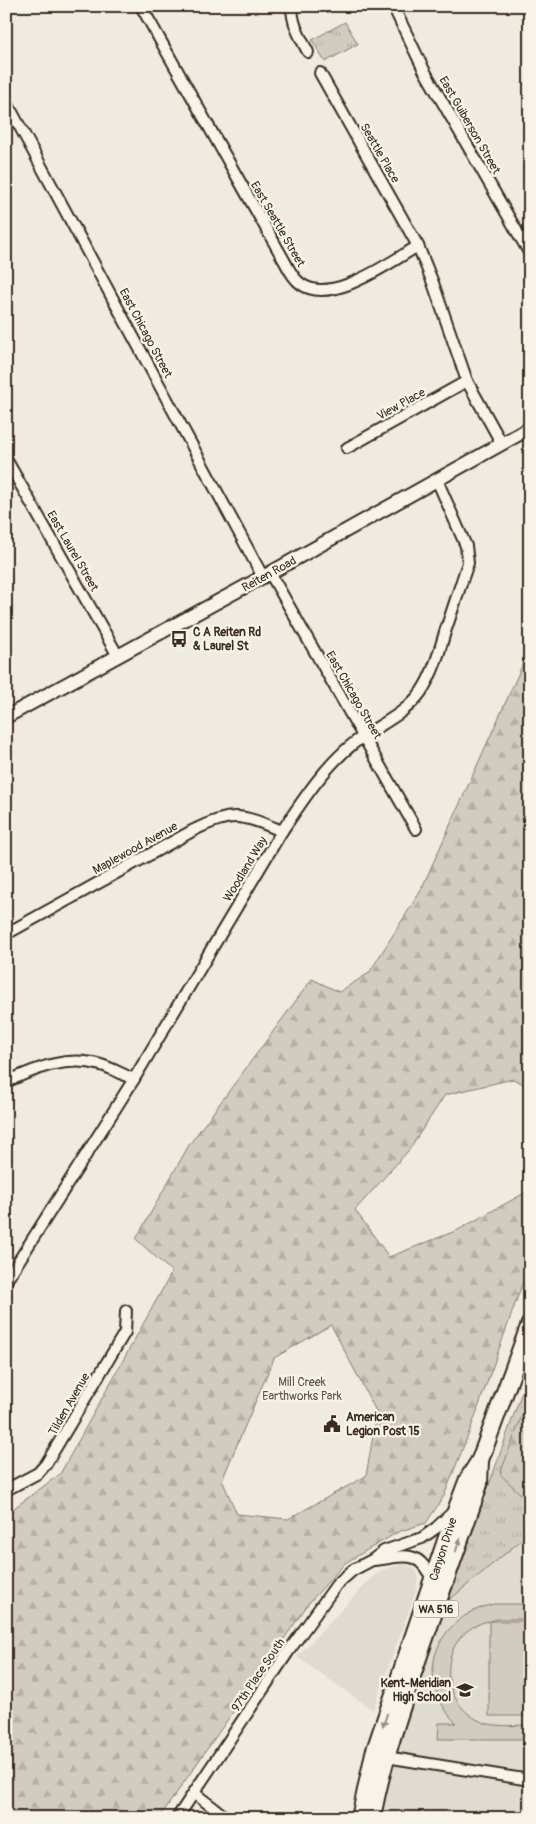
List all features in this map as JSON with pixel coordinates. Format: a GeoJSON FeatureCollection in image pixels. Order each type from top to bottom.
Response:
{"type":"FeatureCollection","features":[{"type":"Feature","properties":{"kind":"main road","name":"Canyon Drive"},"geometry":{"type":"LineString","coordinates":[[380,1755],[457,1508],[468,1479],[480,1460],[530,1324]]}},
{"type":"Feature","properties":{"kind":"main road","name":"Canyon Drive"},"geometry":{"type":"LineString","coordinates":[[380,1755],[419,1654],[479,1484],[480,1460]]}},
{"type":"Feature","properties":{"kind":"main road","name":"WA 516"},"geometry":{"type":"LineString","coordinates":[[360,1818],[380,1755]]}},
{"type":"Feature","properties":{"kind":"main road","name":"WA 516"},"geometry":{"type":"LineString","coordinates":[[372,1818],[378,1786],[380,1755]]}},
{"type":"Feature","properties":{"kind":"street","name":"East Seattle Street"},"geometry":{"type":"LineString","coordinates":[[141,6],[285,262],[300,284],[319,291],[336,289],[357,280],[418,246]]}},
{"type":"Feature","properties":{"kind":"street"},"geometry":{"type":"LineString","coordinates":[[292,6],[292,18],[308,52]]}},
{"type":"Feature","properties":{"kind":"street","name":"East Guiberson Street"},"geometry":{"type":"LineString","coordinates":[[393,6],[424,70],[530,254]]}},
{"type":"Feature","properties":{"kind":"street","name":"Seattle Place"},"geometry":{"type":"LineString","coordinates":[[320,73],[418,246]]}},
{"type":"Feature","properties":{"kind":"street","name":"East Chicago Street"},"geometry":{"type":"LineString","coordinates":[[6,101],[267,575],[364,736],[416,829]]}},
{"type":"Feature","properties":{"kind":"street"},"geometry":{"type":"LineString","coordinates":[[418,246],[467,381],[502,444]]}},
{"type":"Feature","properties":{"kind":"street","name":"View Place"},"geometry":{"type":"LineString","coordinates":[[346,448],[467,381]]}},
{"type":"Feature","properties":{"kind":"street","name":"Reiten Road"},"geometry":{"type":"LineString","coordinates":[[6,717],[267,575],[530,428]]}},
{"type":"Feature","properties":{"kind":"street","name":"East Laurel Street"},"geometry":{"type":"LineString","coordinates":[[6,459],[118,656]]}},
{"type":"Feature","properties":{"kind":"street","name":"Woodland Way"},"geometry":{"type":"LineString","coordinates":[[6,1281],[134,1079],[282,831],[324,773],[342,754],[364,736],[408,706],[423,688],[435,663],[468,563],[466,546],[437,480]]}},
{"type":"Feature","properties":{"kind":"street","name":"Maplewood Avenue"},"geometry":{"type":"LineString","coordinates":[[6,934],[217,819],[231,816],[246,817],[282,831]]}},
{"type":"Feature","properties":{"kind":"street"},"geometry":{"type":"LineString","coordinates":[[6,1082],[50,1064],[69,1062],[102,1065],[134,1079]]}},
{"type":"Feature","properties":{"kind":"street","name":"Tilden Avenue"},"geometry":{"type":"LineString","coordinates":[[6,1490],[38,1473],[56,1451],[125,1332],[126,1312]]}},
{"type":"Feature","properties":{"kind":"street","name":"97th Place South"},"geometry":{"type":"LineString","coordinates":[[177,1818],[294,1644],[337,1584],[353,1570],[384,1551],[422,1538],[436,1528],[457,1508]]}},
{"type":"Feature","properties":{"kind":"street","name":"97th Place South"},"geometry":{"type":"LineString","coordinates":[[372,1560],[398,1557],[415,1558],[421,1561],[427,1568],[433,1581]]}},
{"type":"Feature","properties":{"kind":"street"},"geometry":{"type":"LineString","coordinates":[[380,1755],[530,1780]]}},
{"type":"Feature","properties":{"kind":"street"},"geometry":{"type":"LineString","coordinates":[[194,1793],[227,1818]]}},
{"type":"Feature","properties":{"kind":"shaded area","name":"Kent-Meridian High School"},"geometry":{"type":"Polygon","coordinates":[[[530,1533],[530,1818],[365,1818],[421,1624],[492,1562],[530,1533]]]}},
{"type":"Feature","properties":{"kind":"shaded area"},"geometry":{"type":"Polygon","coordinates":[[[407,1564],[414,1568],[418,1575],[416,1591],[373,1710],[297,1657],[370,1579],[382,1570],[407,1564]]]}},
{"type":"Feature","properties":{"kind":"green space"},"geometry":{"type":"Polygon","coordinates":[[[345,22],[358,44],[325,62],[312,40],[345,22]]]}},
{"type":"Feature","properties":{"kind":"green space","name":"Mill Creek Earthworks Park"},"geometry":{"type":"Polygon","coordinates":[[[530,643],[530,1087],[513,1079],[445,1095],[408,1151],[355,1210],[389,1257],[458,1230],[530,1190],[530,1262],[472,1425],[444,1496],[426,1523],[398,1532],[345,1563],[309,1603],[159,1818],[6,1818],[6,1514],[60,1474],[172,1272],[136,1239],[189,1145],[312,979],[339,992],[369,973],[420,892],[521,668],[530,643]],[[331,1325],[274,1358],[222,1480],[237,1514],[288,1519],[366,1476],[377,1413],[331,1325]]]}},
{"type":"Feature","properties":{"kind":"green space"},"geometry":{"type":"Polygon","coordinates":[[[530,1369],[530,1533],[448,1601],[530,1369]]]}},
{"type":"Feature","properties":{"kind":"green space"},"geometry":{"type":"Polygon","coordinates":[[[530,1394],[530,1503],[500,1474],[530,1394]]]}},
{"type":"Feature","properties":{"kind":"green space"},"geometry":{"type":"Polygon","coordinates":[[[494,1604],[530,1604],[530,1619],[498,1619],[490,1621],[530,1621],[530,1716],[489,1716],[489,1621],[472,1627],[460,1638],[452,1651],[449,1667],[450,1683],[455,1698],[465,1711],[480,1721],[491,1725],[530,1725],[530,1739],[438,1739],[439,1723],[456,1723],[443,1705],[435,1687],[433,1669],[436,1652],[444,1636],[457,1622],[474,1611],[494,1604]]]}},
{"type":"Feature","properties":{"kind":"place","name":"C A Reiten Rd & Laurel St"},"geometry":{"type":"Point","coordinates":[179,639]}},
{"type":"Feature","properties":{"kind":"place","name":"American Legion Post 15"},"geometry":{"type":"Point","coordinates":[332,1424]}},
{"type":"Feature","properties":{"kind":"place","name":"Kent-Meridian High School"},"geometry":{"type":"Point","coordinates":[465,1690]}}]}
